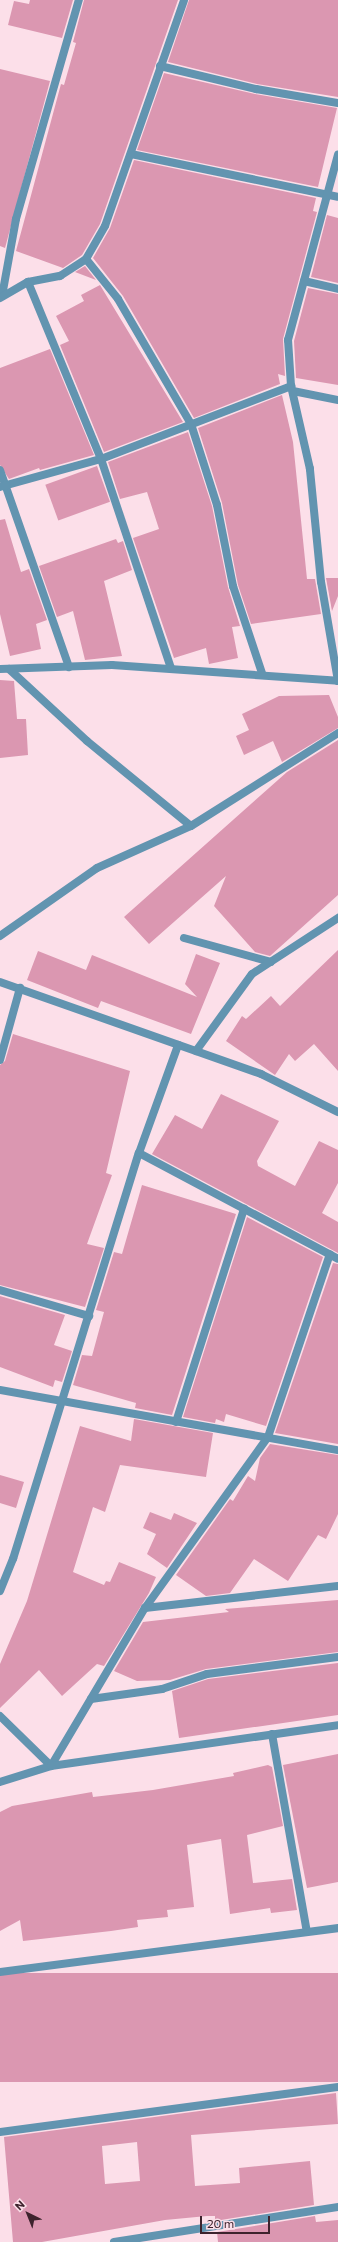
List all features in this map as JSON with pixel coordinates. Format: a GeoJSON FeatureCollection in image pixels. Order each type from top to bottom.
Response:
{"type":"FeatureCollection","features":[{"type":"Feature","properties":{"kind":"street"},"geometry":{"type":"LineString","coordinates":[[1,297],[16,220],[79,0]]}},
{"type":"Feature","properties":{"kind":"street"},"geometry":{"type":"LineString","coordinates":[[1,297],[28,282],[60,276],[86,259],[105,226],[184,0]]}},
{"type":"Feature","properties":{"kind":"street"},"geometry":{"type":"LineString","coordinates":[[160,66],[256,89],[338,103]]}},
{"type":"Feature","properties":{"kind":"street"},"geometry":{"type":"LineString","coordinates":[[131,154],[338,198]]}},
{"type":"Feature","properties":{"kind":"street"},"geometry":{"type":"LineString","coordinates":[[0,669],[69,666],[171,668],[262,673],[338,681],[320,582],[310,469],[292,388],[288,340],[338,156]]}},
{"type":"Feature","properties":{"kind":"street"},"geometry":{"type":"LineString","coordinates":[[86,259],[118,299],[191,424],[217,505],[234,586],[262,673]]}},
{"type":"Feature","properties":{"kind":"street"},"geometry":{"type":"LineString","coordinates":[[304,281],[338,289]]}},
{"type":"Feature","properties":{"kind":"street"},"geometry":{"type":"LineString","coordinates":[[28,282],[101,460],[171,668]]}},
{"type":"Feature","properties":{"kind":"street"},"geometry":{"type":"LineString","coordinates":[[3,486],[101,460],[191,424],[292,388],[338,400]]}},
{"type":"Feature","properties":{"kind":"street"},"geometry":{"type":"LineString","coordinates":[[0,470],[3,486],[69,666]]}},
{"type":"Feature","properties":{"kind":"street"},"geometry":{"type":"LineString","coordinates":[[9,669],[87,741],[191,826]]}},
{"type":"Feature","properties":{"kind":"street"},"geometry":{"type":"LineString","coordinates":[[0,936],[97,868],[191,826],[338,733]]}},
{"type":"Feature","properties":{"kind":"street"},"geometry":{"type":"LineString","coordinates":[[196,1052],[252,974],[338,918]]}},
{"type":"Feature","properties":{"kind":"street"},"geometry":{"type":"LineString","coordinates":[[184,938],[271,962]]}},
{"type":"Feature","properties":{"kind":"street"},"geometry":{"type":"LineString","coordinates":[[0,982],[261,1074],[338,1112]]}},
{"type":"Feature","properties":{"kind":"street"},"geometry":{"type":"LineString","coordinates":[[0,1060],[20,988]]}},
{"type":"Feature","properties":{"kind":"street"},"geometry":{"type":"LineString","coordinates":[[0,1591],[63,1399],[139,1153],[178,1045]]}},
{"type":"Feature","properties":{"kind":"street"},"geometry":{"type":"LineString","coordinates":[[139,1153],[338,1259]]}},
{"type":"Feature","properties":{"kind":"street"},"geometry":{"type":"LineString","coordinates":[[176,1422],[244,1209]]}},
{"type":"Feature","properties":{"kind":"street"},"geometry":{"type":"LineString","coordinates":[[51,1766],[145,1608],[268,1437],[330,1254]]}},
{"type":"Feature","properties":{"kind":"street"},"geometry":{"type":"LineString","coordinates":[[0,1290],[89,1316]]}},
{"type":"Feature","properties":{"kind":"street"},"geometry":{"type":"LineString","coordinates":[[0,1390],[63,1399],[176,1422],[338,1450]]}},
{"type":"Feature","properties":{"kind":"street"},"geometry":{"type":"LineString","coordinates":[[145,1608],[338,1586]]}},
{"type":"Feature","properties":{"kind":"street"},"geometry":{"type":"LineString","coordinates":[[91,1699],[162,1689],[207,1674],[338,1657]]}},
{"type":"Feature","properties":{"kind":"street"},"geometry":{"type":"LineString","coordinates":[[0,1716],[51,1766]]}},
{"type":"Feature","properties":{"kind":"street"},"geometry":{"type":"LineString","coordinates":[[0,1782],[51,1766],[338,1725]]}},
{"type":"Feature","properties":{"kind":"street"},"geometry":{"type":"LineString","coordinates":[[272,1734],[307,1932]]}},
{"type":"Feature","properties":{"kind":"street"},"geometry":{"type":"LineString","coordinates":[[0,1972],[338,1928]]}},
{"type":"Feature","properties":{"kind":"street"},"geometry":{"type":"LineString","coordinates":[[0,2132],[338,2087]]}},
{"type":"Feature","properties":{"kind":"street"},"geometry":{"type":"LineString","coordinates":[[114,2242],[338,2207]]}},
{"type":"Feature","properties":{"kind":"building"},"geometry":{"type":"Polygon","coordinates":[[[30,0],[73,0],[62,38],[8,25],[14,1],[29,4],[30,0]]]}},
{"type":"Feature","properties":{"kind":"building"},"geometry":{"type":"Polygon","coordinates":[[[84,0],[178,0],[100,224],[82,255],[63,268],[16,251],[61,84],[64,85],[76,43],[73,42],[84,0]]]}},
{"type":"Feature","properties":{"kind":"building"},"geometry":{"type":"Polygon","coordinates":[[[189,0],[338,0],[338,97],[257,84],[168,62],[189,0]]]}},
{"type":"Feature","properties":{"kind":"building"},"geometry":{"type":"Polygon","coordinates":[[[0,69],[50,81],[5,248],[0,246],[0,69]]]}},
{"type":"Feature","properties":{"kind":"building"},"geometry":{"type":"Polygon","coordinates":[[[164,73],[255,94],[337,108],[318,187],[137,150],[164,73]]]}},
{"type":"Feature","properties":{"kind":"building"},"geometry":{"type":"Polygon","coordinates":[[[134,160],[316,198],[313,211],[317,212],[283,339],[285,376],[278,374],[280,384],[194,418],[123,296],[93,258],[110,228],[134,160]]]}},
{"type":"Feature","properties":{"kind":"building"},"geometry":{"type":"Polygon","coordinates":[[[327,215],[338,218],[338,283],[311,277],[327,215]]]}},
{"type":"Feature","properties":{"kind":"building"},"geometry":{"type":"Polygon","coordinates":[[[85,266],[96,280],[75,272],[85,266]]]}},
{"type":"Feature","properties":{"kind":"building"},"geometry":{"type":"Polygon","coordinates":[[[100,285],[183,422],[104,452],[60,345],[69,341],[56,316],[84,301],[81,295],[100,285]]]}},
{"type":"Feature","properties":{"kind":"building"},"geometry":{"type":"Polygon","coordinates":[[[308,288],[338,294],[338,385],[296,378],[294,341],[308,288]]]}},
{"type":"Feature","properties":{"kind":"building"},"geometry":{"type":"Polygon","coordinates":[[[50,349],[94,455],[40,470],[39,468],[9,479],[0,465],[0,368],[50,349]]]}},
{"type":"Feature","properties":{"kind":"building"},"geometry":{"type":"Polygon","coordinates":[[[282,395],[293,442],[307,579],[315,579],[321,614],[251,624],[238,585],[222,503],[198,428],[282,395]]]}},
{"type":"Feature","properties":{"kind":"building"},"geometry":{"type":"Polygon","coordinates":[[[188,432],[212,506],[228,587],[240,626],[232,627],[238,658],[209,664],[206,648],[174,658],[133,538],[159,529],[147,492],[120,499],[108,462],[188,432]]]}},
{"type":"Feature","properties":{"kind":"building"},"geometry":{"type":"Polygon","coordinates":[[[97,466],[110,502],[58,521],[45,485],[97,466]]]}},
{"type":"Feature","properties":{"kind":"building"},"geometry":{"type":"Polygon","coordinates":[[[5,519],[21,572],[29,569],[47,620],[36,624],[41,649],[10,656],[0,614],[0,520],[5,519]]]}},
{"type":"Feature","properties":{"kind":"building"},"geometry":{"type":"Polygon","coordinates":[[[116,539],[118,543],[123,541],[132,570],[104,581],[122,656],[85,660],[73,611],[57,617],[39,566],[116,539]]]}},
{"type":"Feature","properties":{"kind":"building"},"geometry":{"type":"Polygon","coordinates":[[[326,578],[338,578],[338,596],[332,611],[326,578]]]}},
{"type":"Feature","properties":{"kind":"building"},"geometry":{"type":"Polygon","coordinates":[[[0,680],[14,681],[17,719],[26,719],[28,755],[0,758],[0,680]]]}},
{"type":"Feature","properties":{"kind":"building"},"geometry":{"type":"Polygon","coordinates":[[[329,695],[338,717],[338,728],[282,762],[273,741],[244,755],[236,736],[249,730],[242,714],[279,696],[329,695]]]}},
{"type":"Feature","properties":{"kind":"building"},"geometry":{"type":"Polygon","coordinates":[[[338,740],[338,895],[270,956],[255,952],[214,906],[226,876],[149,944],[124,917],[287,772],[338,740]]]}},
{"type":"Feature","properties":{"kind":"building"},"geometry":{"type":"Polygon","coordinates":[[[338,950],[338,1071],[314,1044],[295,1061],[289,1054],[275,1075],[226,1041],[242,1016],[246,1019],[271,996],[280,1006],[338,950]]]}},
{"type":"Feature","properties":{"kind":"building"},"geometry":{"type":"Polygon","coordinates":[[[38,951],[86,970],[92,955],[197,997],[185,984],[196,954],[220,963],[191,1034],[101,1001],[98,1008],[27,980],[38,951]]]}},
{"type":"Feature","properties":{"kind":"building"},"geometry":{"type":"Polygon","coordinates":[[[13,1034],[130,1071],[106,1173],[112,1175],[87,1244],[104,1248],[85,1307],[0,1285],[0,1065],[5,1061],[13,1034]]]}},
{"type":"Feature","properties":{"kind":"building"},"geometry":{"type":"Polygon","coordinates":[[[221,1094],[279,1121],[257,1161],[258,1166],[295,1186],[319,1141],[338,1150],[338,1183],[322,1213],[338,1222],[338,1253],[152,1154],[175,1115],[202,1129],[221,1094]]]}},
{"type":"Feature","properties":{"kind":"building"},"geometry":{"type":"Polygon","coordinates":[[[142,1185],[236,1214],[172,1415],[135,1408],[136,1403],[73,1385],[82,1355],[92,1356],[104,1312],[96,1310],[114,1252],[122,1254],[142,1185]]]}},
{"type":"Feature","properties":{"kind":"building"},"geometry":{"type":"Polygon","coordinates":[[[247,1217],[323,1257],[266,1426],[226,1414],[224,1422],[216,1419],[215,1423],[183,1417],[247,1217]]]}},
{"type":"Feature","properties":{"kind":"building"},"geometry":{"type":"Polygon","coordinates":[[[333,1263],[338,1264],[338,1444],[275,1433],[333,1263]]]}},
{"type":"Feature","properties":{"kind":"building"},"geometry":{"type":"Polygon","coordinates":[[[0,1296],[65,1315],[54,1345],[72,1351],[62,1382],[55,1380],[53,1387],[0,1367],[0,1296]]]}},
{"type":"Feature","properties":{"kind":"building"},"geometry":{"type":"Polygon","coordinates":[[[134,1419],[213,1433],[206,1477],[120,1465],[105,1512],[93,1507],[73,1572],[104,1585],[106,1581],[110,1582],[119,1562],[156,1577],[149,1593],[104,1666],[97,1664],[62,1696],[39,1670],[0,1708],[0,1664],[27,1601],[80,1426],[131,1441],[134,1419]]]}},
{"type":"Feature","properties":{"kind":"building"},"geometry":{"type":"Polygon","coordinates":[[[270,1444],[338,1455],[338,1514],[326,1539],[318,1535],[288,1581],[254,1559],[230,1593],[206,1596],[176,1575],[230,1499],[233,1501],[248,1476],[255,1481],[260,1458],[270,1444]]]}},
{"type":"Feature","properties":{"kind":"building"},"geometry":{"type":"Polygon","coordinates":[[[0,1475],[24,1482],[16,1508],[0,1503],[0,1475]]]}},
{"type":"Feature","properties":{"kind":"building"},"geometry":{"type":"Polygon","coordinates":[[[150,1512],[171,1520],[174,1513],[197,1523],[167,1568],[147,1554],[156,1534],[143,1528],[150,1512]]]}},
{"type":"Feature","properties":{"kind":"building"},"geometry":{"type":"Polygon","coordinates":[[[338,1600],[338,1652],[206,1669],[170,1680],[137,1681],[114,1671],[143,1622],[229,1612],[225,1609],[338,1600]]]}},
{"type":"Feature","properties":{"kind":"building"},"geometry":{"type":"Polygon","coordinates":[[[338,1663],[338,1715],[179,1738],[172,1691],[208,1679],[338,1663]]]}},
{"type":"Feature","properties":{"kind":"building"},"geometry":{"type":"Polygon","coordinates":[[[338,1754],[338,1882],[307,1888],[283,1765],[338,1754]]]}},
{"type":"Feature","properties":{"kind":"building"},"geometry":{"type":"Polygon","coordinates":[[[268,1765],[272,1767],[283,1826],[247,1835],[253,1883],[292,1879],[297,1910],[271,1913],[270,1908],[230,1914],[221,1839],[187,1845],[194,1907],[167,1910],[168,1917],[137,1920],[138,1927],[111,1931],[23,1941],[20,1920],[0,1931],[0,1812],[12,1806],[92,1792],[93,1797],[153,1790],[234,1776],[233,1773],[268,1765]]]}},
{"type":"Feature","properties":{"kind":"building"},"geometry":{"type":"Polygon","coordinates":[[[0,1973],[338,1973],[338,2082],[0,2082],[0,1973]]]}},
{"type":"Feature","properties":{"kind":"building"},"geometry":{"type":"Polygon","coordinates":[[[336,2093],[338,2124],[191,2135],[195,2186],[240,2183],[239,2168],[310,2161],[314,2205],[215,2221],[215,2216],[165,2220],[42,2242],[13,2242],[4,2137],[336,2093]],[[137,2142],[102,2146],[105,2184],[140,2181],[137,2142]]]}},
{"type":"Feature","properties":{"kind":"building"},"geometry":{"type":"Polygon","coordinates":[[[315,2216],[316,2222],[338,2220],[338,2242],[218,2242],[217,2232],[315,2216]]]}}]}
